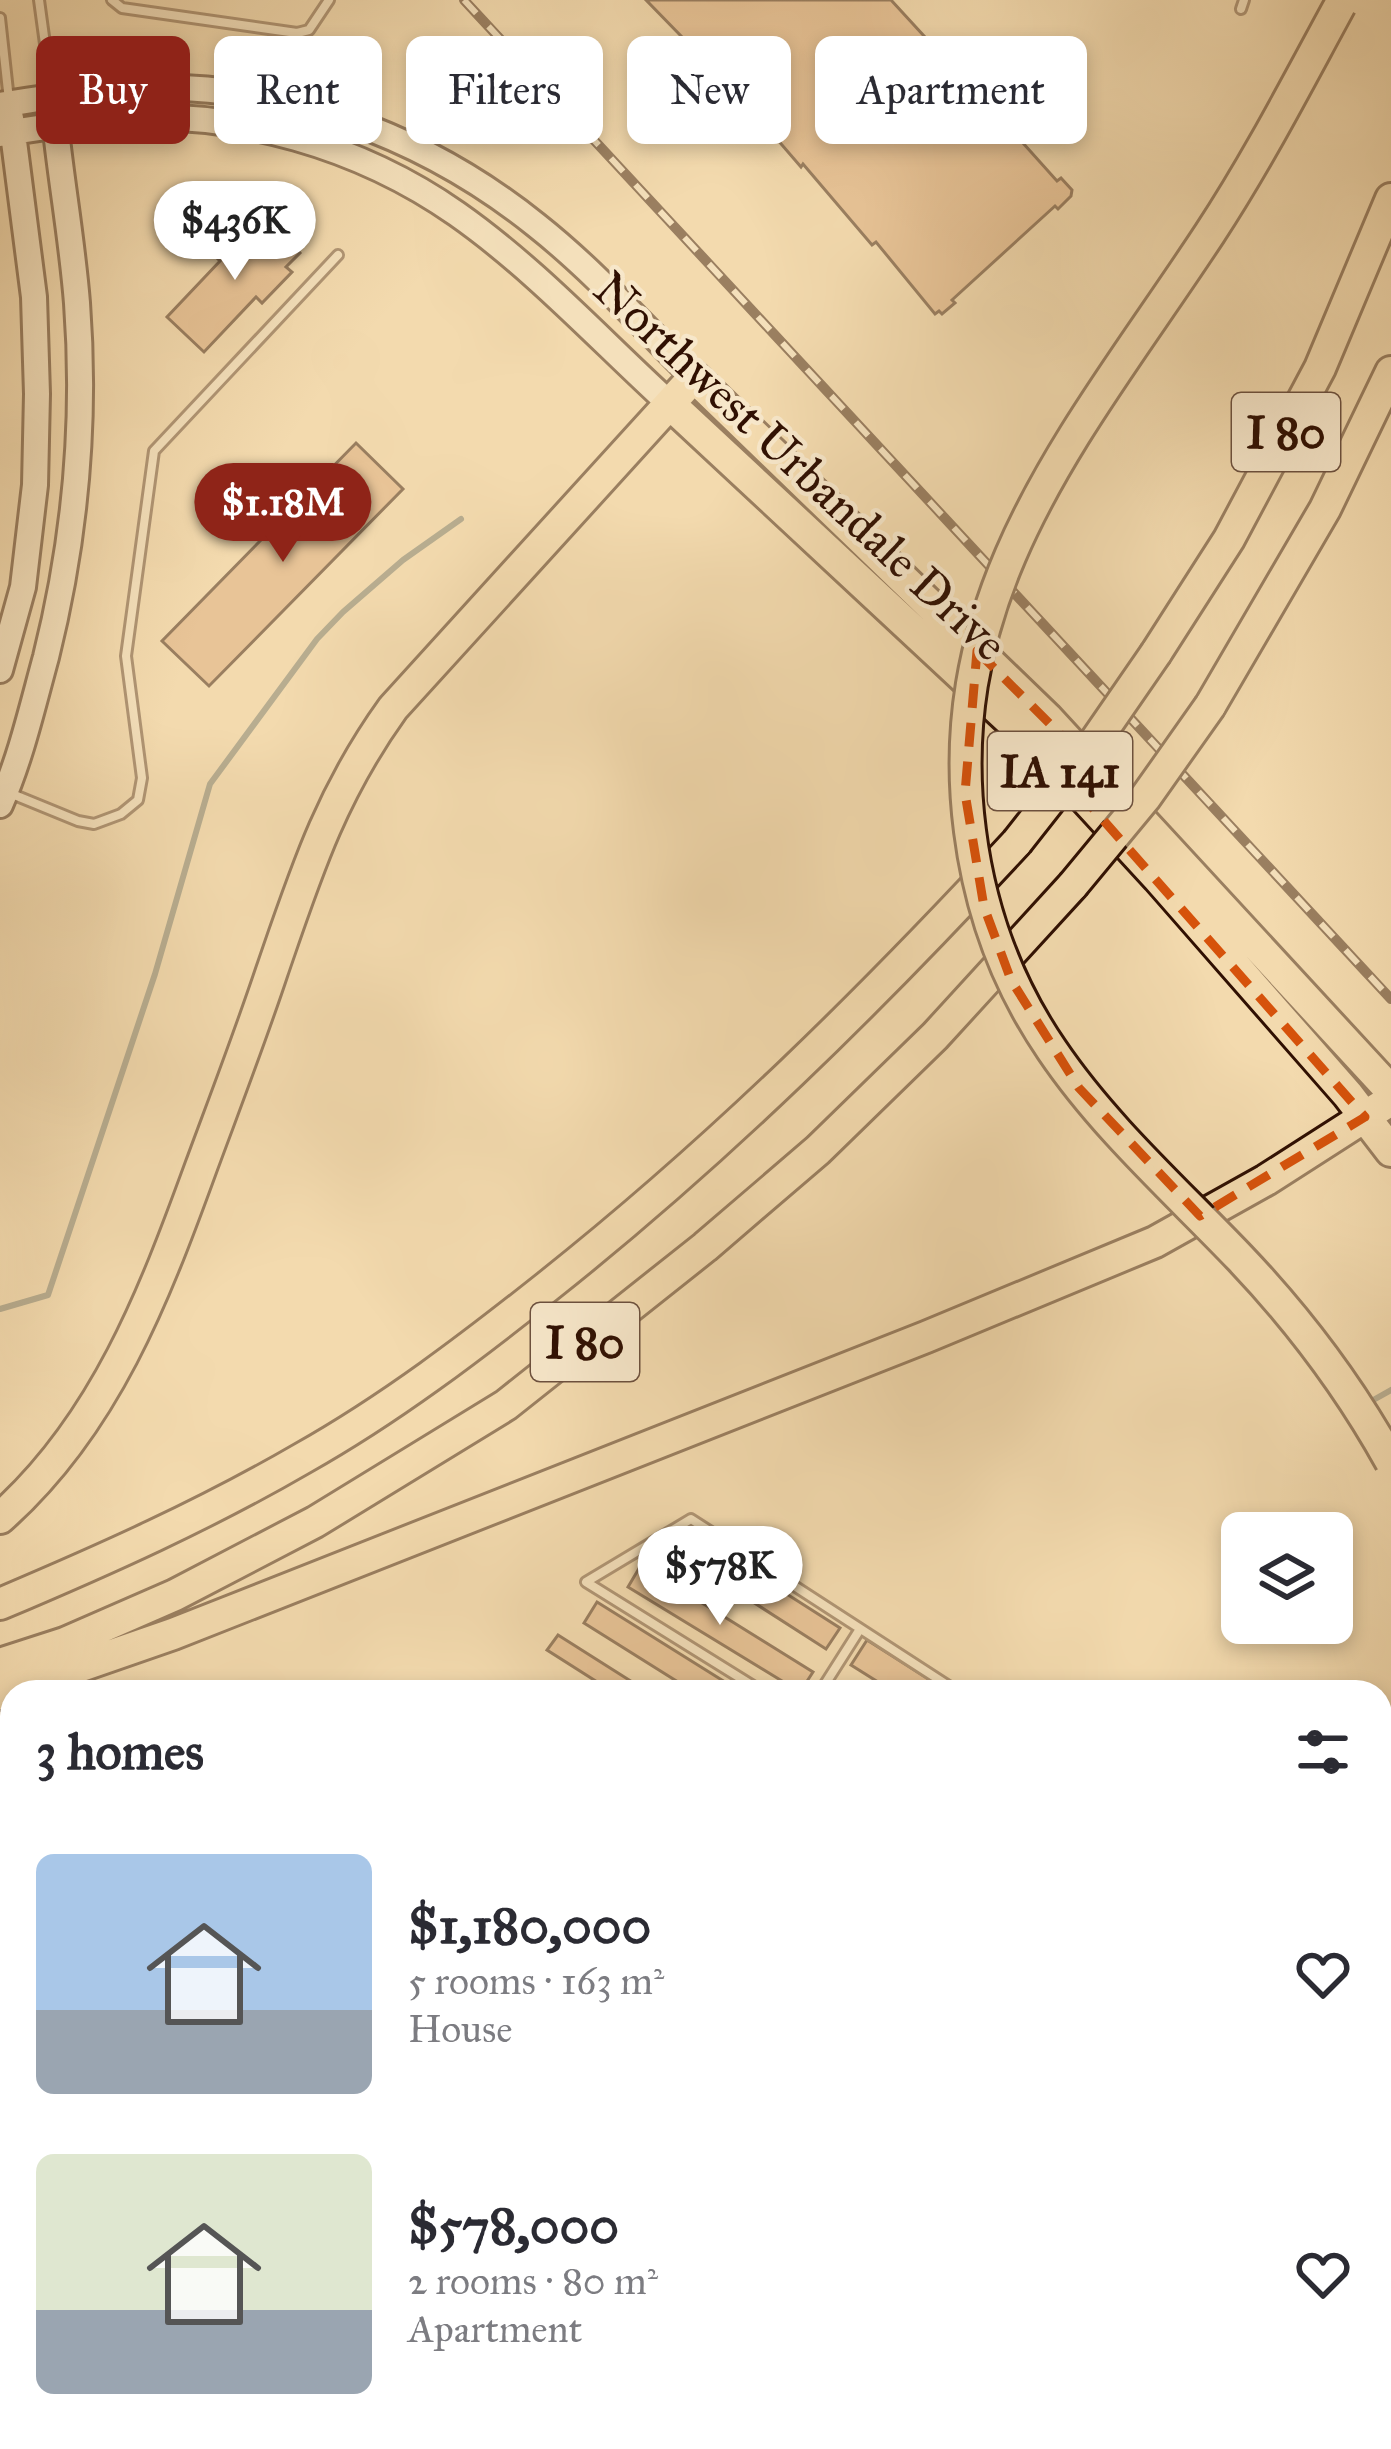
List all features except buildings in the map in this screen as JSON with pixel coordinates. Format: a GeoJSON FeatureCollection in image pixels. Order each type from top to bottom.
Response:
{"type":"FeatureCollection","features":[{"type":"Feature","properties":{"kind":"highway"},"geometry":{"type":"LineString","coordinates":[[1342,2],[1214,226],[1034,503],[985,616],[964,722],[964,793],[984,907],[1011,980],[1051,1048],[1101,1114],[1245,1263],[1297,1324],[1346,1388],[1391,1462]]}},
{"type":"Feature","properties":{"kind":"highway","name":"I 80"},"geometry":{"type":"LineString","coordinates":[[0,1604],[157,1538],[306,1457],[428,1378],[631,1220],[788,1078],[902,966],[1017,842],[1087,754],[1229,539],[1310,387],[1391,200]]}},
{"type":"Feature","properties":{"kind":"highway","name":"I 80"},"geometry":{"type":"LineString","coordinates":[[0,1664],[65,1643],[175,1595],[315,1522],[506,1405],[818,1150],[934,1036],[1073,885],[1144,798],[1210,706],[1325,509],[1391,372]]}},
{"type":"Feature","properties":{"kind":"highway"},"geometry":{"type":"LineString","coordinates":[[0,1518],[54,1461],[93,1408],[157,1289],[320,832],[365,747],[394,708],[694,377]]}},
{"type":"Feature","properties":{"kind":"highway","name":"Northwest Urbandale Drive"},"geometry":{"type":"LineString","coordinates":[[694,377],[1046,718],[1382,1103],[1391,1151]]}},
{"type":"Feature","properties":{"kind":"highway","name":"Northwest Urbandale Drive"},"geometry":{"type":"LineString","coordinates":[[670,404],[1034,742],[1158,878],[1382,1103]]}},
{"type":"Feature","properties":{"kind":"highway"},"geometry":{"type":"LineString","coordinates":[[40,1680],[173,1634],[1155,1242],[1266,1180],[1382,1103]]}},
{"type":"Feature","properties":{"kind":"main road","name":"Northwest Urbandale Drive"},"geometry":{"type":"LineString","coordinates":[[190,91],[242,94],[316,110],[404,142],[471,178],[541,229],[694,377]]}},
{"type":"Feature","properties":{"kind":"main road","name":"Northwest Urbandale Drive"},"geometry":{"type":"LineString","coordinates":[[5,104],[36,99]]}},
{"type":"Feature","properties":{"kind":"main road"},"geometry":{"type":"LineString","coordinates":[[0,670],[23,587],[35,485],[37,394],[34,297],[5,104]]}},
{"type":"Feature","properties":{"kind":"main road","name":"Northwest Urbandale Drive"},"geometry":{"type":"LineString","coordinates":[[190,121],[301,139],[413,186],[495,243],[670,404]]}},
{"type":"Feature","properties":{"kind":"main road","name":"Northwest Urbandale Drive"},"geometry":{"type":"LineString","coordinates":[[6,134],[36,129]]}},
{"type":"Feature","properties":{"kind":"main road"},"geometry":{"type":"LineString","coordinates":[[2,795],[26,739],[61,604],[79,443],[77,308],[57,144]]}},
{"type":"Feature","properties":{"kind":"lane"},"geometry":{"type":"LineString","coordinates":[[39,0],[44,36]]}},
{"type":"Feature","properties":{"kind":"lane"},"geometry":{"type":"LineString","coordinates":[[112,0],[122,8],[297,33],[309,30],[329,0]]}},
{"type":"Feature","properties":{"kind":"lane"},"geometry":{"type":"LineString","coordinates":[[0,18],[5,104]]}},
{"type":"Feature","properties":{"kind":"lane"},"geometry":{"type":"LineString","coordinates":[[2,795],[94,824],[121,814],[138,800],[142,778],[125,656],[154,451],[338,255]]}},
{"type":"Feature","properties":{"kind":"lane"},"geometry":{"type":"LineString","coordinates":[[745,1680],[586,1582],[691,1519],[939,1680]]}},
{"type":"Feature","properties":{"kind":"lane"},"geometry":{"type":"LineString","coordinates":[[828,1680],[860,1629]]}},
{"type":"Feature","properties":{"kind":"highlighted area"},"geometry":{"type":"Polygon","coordinates":[[[977,651],[1084,758],[1067,779],[1365,1117],[1200,1216],[1079,1088],[1011,980],[984,907],[965,793],[977,651]]]}},
{"type":"Feature","properties":{"kind":"waterway"},"geometry":{"type":"LineString","coordinates":[[0,1309],[48,1295],[155,974],[210,784],[317,639],[403,560],[461,519]]}},
{"type":"Feature","properties":{"kind":"waterway"},"geometry":{"type":"LineString","coordinates":[[1368,1403],[1391,1390]]}},
{"type":"Feature","properties":{"kind":"railway"},"geometry":{"type":"LineString","coordinates":[[464,0],[1391,999]]}}]}
